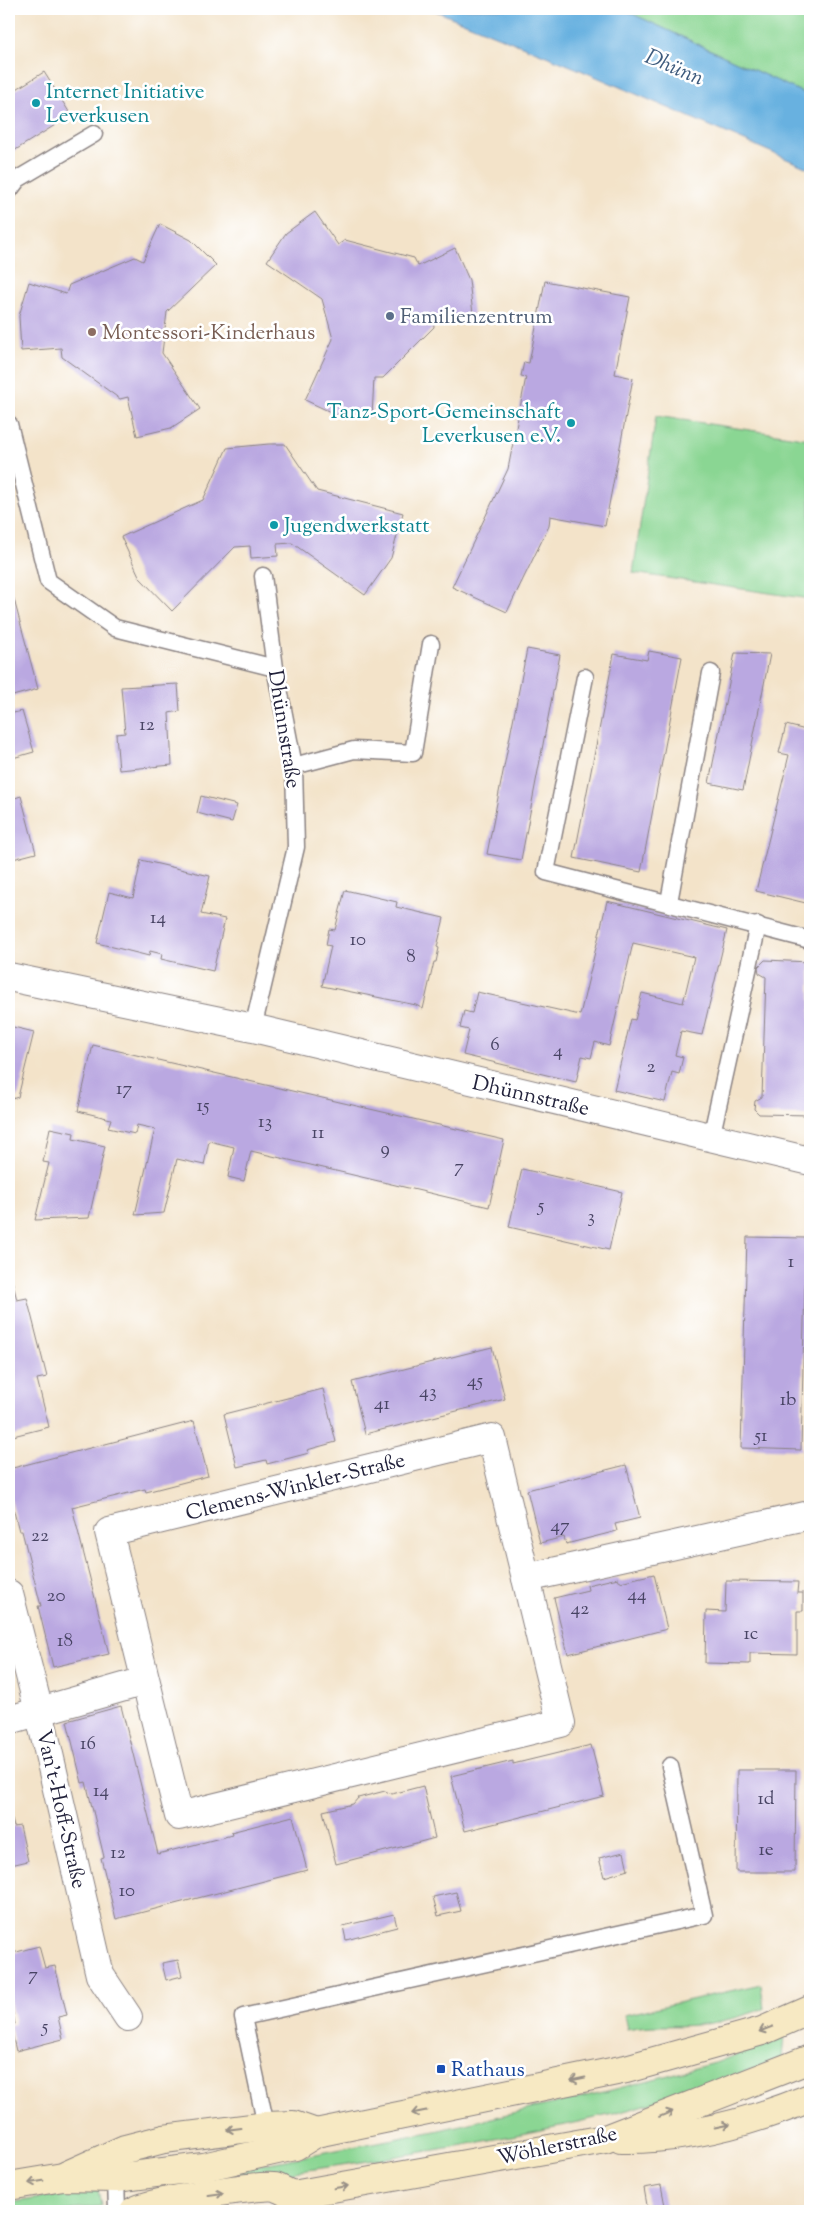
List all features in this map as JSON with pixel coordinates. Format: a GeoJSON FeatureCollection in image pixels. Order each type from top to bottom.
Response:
{"type":"FeatureCollection","features":[{"type":"Feature","properties":{"kind":"main road"},"geometry":{"type":"LineString","coordinates":[[9,2186],[63,2177],[116,2178],[203,2167],[295,2146],[316,2133],[626,2069],[762,2031],[810,2010]]}},
{"type":"Feature","properties":{"kind":"main road","name":"Wöhlerstraße"},"geometry":{"type":"LineString","coordinates":[[134,2211],[174,2200],[275,2187],[285,2203],[604,2139],[810,2059]]}},
{"type":"Feature","properties":{"kind":"main road"},"geometry":{"type":"LineString","coordinates":[[604,2139],[652,2140],[725,2126],[767,2114],[810,2098]]}},
{"type":"Feature","properties":{"kind":"main road"},"geometry":{"type":"LineString","coordinates":[[63,2177],[125,2148],[164,2139],[266,2126],[294,2125],[316,2133]]}},
{"type":"Feature","properties":{"kind":"street","name":"Dhünnstraße"},"geometry":{"type":"LineString","coordinates":[[9,977],[253,1028],[810,1161]]}},
{"type":"Feature","properties":{"kind":"street","name":"Clemens-Winkler-Straße"},"geometry":{"type":"LineString","coordinates":[[492,1438],[561,1723],[179,1816],[145,1681],[109,1532],[492,1438]]}},
{"type":"Feature","properties":{"kind":"street"},"geometry":{"type":"LineString","coordinates":[[526,1578],[810,1515]]}},
{"type":"Feature","properties":{"kind":"street","name":"Van't-Hoff-Straße"},"geometry":{"type":"LineString","coordinates":[[9,1594],[39,1711],[100,1975],[128,2017]]}},
{"type":"Feature","properties":{"kind":"street"},"geometry":{"type":"LineString","coordinates":[[9,1720],[145,1681]]}},
{"type":"Feature","properties":{"kind":"lane"},"geometry":{"type":"LineString","coordinates":[[9,191],[18,178],[94,134]]}},
{"type":"Feature","properties":{"kind":"lane"},"geometry":{"type":"LineString","coordinates":[[9,424],[48,581],[115,628],[275,668]]}},
{"type":"Feature","properties":{"kind":"lane","name":"Dhünnstraße"},"geometry":{"type":"LineString","coordinates":[[253,1028],[296,847],[294,766],[275,668],[263,576]]}},
{"type":"Feature","properties":{"kind":"lane"},"geometry":{"type":"LineString","coordinates":[[294,766],[354,750],[414,753],[431,644]]}},
{"type":"Feature","properties":{"kind":"lane"},"geometry":{"type":"LineString","coordinates":[[669,902],[711,673]]}},
{"type":"Feature","properties":{"kind":"lane"},"geometry":{"type":"LineString","coordinates":[[585,677],[546,872],[669,902],[810,940]]}},
{"type":"Feature","properties":{"kind":"lane"},"geometry":{"type":"LineString","coordinates":[[712,1138],[758,925]]}},
{"type":"Feature","properties":{"kind":"lane"},"geometry":{"type":"LineString","coordinates":[[266,2126],[243,2017],[704,1915],[670,1766]]}},
{"type":"Feature","properties":{"kind":"lane"},"geometry":{"type":"LineString","coordinates":[[116,2178],[117,2211]]}},
{"type":"Feature","properties":{"kind":"green space"},"geometry":{"type":"Polygon","coordinates":[[[622,9],[810,9],[810,96],[622,9]]]}},
{"type":"Feature","properties":{"kind":"green space"},"geometry":{"type":"Polygon","coordinates":[[[656,416],[810,439],[810,599],[633,573],[656,416]]]}},
{"type":"Feature","properties":{"kind":"green space"},"geometry":{"type":"Polygon","coordinates":[[[761,1984],[764,2009],[705,2024],[627,2029],[624,2015],[761,1984]]]}},
{"type":"Feature","properties":{"kind":"green space"},"geometry":{"type":"Polygon","coordinates":[[[784,2035],[782,2058],[675,2096],[609,2115],[465,2145],[224,2182],[223,2172],[435,2131],[608,2091],[718,2062],[784,2035]]]}},
{"type":"Feature","properties":{"kind":"green space"},"geometry":{"type":"Polygon","coordinates":[[[98,2189],[101,2206],[66,2211],[9,2211],[9,2203],[98,2189]]]}},
{"type":"Feature","properties":{"kind":"water","name":"Dhünn"},"geometry":{"type":"Polygon","coordinates":[[[431,9],[622,9],[810,96],[810,169],[578,69],[431,9]]]}},
{"type":"Feature","properties":{"kind":"building","name":"Internet Initiative Leverkusen"},"geometry":{"type":"Polygon","coordinates":[[[44,72],[71,115],[9,154],[9,80],[15,90],[44,72]]]}},
{"type":"Feature","properties":{"kind":"building","name":"Familienzentrum"},"geometry":{"type":"Polygon","coordinates":[[[315,212],[338,245],[345,240],[414,258],[418,266],[455,248],[469,280],[473,314],[433,318],[434,327],[383,378],[374,378],[372,417],[337,415],[305,400],[333,339],[322,299],[267,261],[286,233],[315,212]]]}},
{"type":"Feature","properties":{"kind":"building","name":"Montessori-Kinderhaus"},"geometry":{"type":"Polygon","coordinates":[[[160,224],[191,240],[216,265],[167,312],[162,353],[200,409],[171,428],[137,436],[128,397],[120,399],[62,357],[61,348],[21,351],[19,316],[29,282],[66,294],[69,285],[135,257],[143,261],[160,224]]]}},
{"type":"Feature","properties":{"kind":"building","name":"Tanz-Sport-Gemeinschaft Leverkusen e.V."},"geometry":{"type":"Polygon","coordinates":[[[545,281],[630,297],[615,374],[633,378],[605,526],[550,516],[549,526],[507,612],[452,587],[508,469],[526,377],[521,376],[524,362],[529,363],[545,281]]]}},
{"type":"Feature","properties":{"kind":"building","name":"Jugendwerkstatt"},"geometry":{"type":"Polygon","coordinates":[[[285,444],[317,491],[403,513],[391,558],[365,595],[292,543],[277,544],[278,556],[251,558],[250,546],[235,547],[172,611],[140,578],[121,537],[203,500],[227,448],[285,444]]]}},
{"type":"Feature","properties":{"kind":"building"},"geometry":{"type":"Polygon","coordinates":[[[9,581],[38,689],[9,697],[9,581]]]}},
{"type":"Feature","properties":{"kind":"building"},"geometry":{"type":"Polygon","coordinates":[[[527,649],[560,655],[521,860],[487,854],[527,649]]]}},
{"type":"Feature","properties":{"kind":"building"},"geometry":{"type":"Polygon","coordinates":[[[649,651],[682,657],[641,872],[574,858],[614,654],[647,660],[649,651]]]}},
{"type":"Feature","properties":{"kind":"building"},"geometry":{"type":"Polygon","coordinates":[[[735,653],[770,654],[743,790],[709,783],[735,653]]]}},
{"type":"Feature","properties":{"kind":"building"},"geometry":{"type":"Polygon","coordinates":[[[178,684],[180,711],[169,713],[172,765],[119,770],[116,734],[125,733],[121,687],[178,684]]]}},
{"type":"Feature","properties":{"kind":"building"},"geometry":{"type":"Polygon","coordinates":[[[22,711],[34,752],[9,759],[9,714],[22,711]]]}},
{"type":"Feature","properties":{"kind":"building"},"geometry":{"type":"Polygon","coordinates":[[[786,725],[810,731],[810,904],[756,891],[789,755],[779,753],[786,725]]]}},
{"type":"Feature","properties":{"kind":"building"},"geometry":{"type":"Polygon","coordinates":[[[21,796],[36,853],[9,860],[9,800],[21,796]]]}},
{"type":"Feature","properties":{"kind":"building"},"geometry":{"type":"Polygon","coordinates":[[[201,796],[237,805],[232,822],[197,813],[201,796]]]}},
{"type":"Feature","properties":{"kind":"building"},"geometry":{"type":"Polygon","coordinates":[[[141,860],[210,876],[201,914],[225,919],[213,971],[161,959],[162,954],[150,951],[149,956],[97,943],[109,892],[133,898],[141,860]]]}},
{"type":"Feature","properties":{"kind":"building"},"geometry":{"type":"Polygon","coordinates":[[[345,890],[397,902],[396,907],[444,918],[437,947],[439,948],[436,962],[434,962],[423,1009],[416,1005],[322,986],[331,946],[326,945],[329,929],[335,930],[345,890]]]}},
{"type":"Feature","properties":{"kind":"building"},"geometry":{"type":"Polygon","coordinates":[[[607,901],[727,930],[702,1035],[681,1031],[675,1055],[683,1057],[679,1074],[672,1072],[665,1102],[614,1090],[631,1019],[635,1020],[642,993],[683,1003],[694,957],[633,943],[609,1046],[595,1042],[591,1058],[582,1056],[576,1082],[463,1055],[469,1030],[460,1028],[464,1011],[472,1013],[477,992],[580,1015],[607,901]]]}},
{"type":"Feature","properties":{"kind":"building"},"geometry":{"type":"Polygon","coordinates":[[[765,960],[810,962],[810,1115],[759,1114],[754,1109],[755,1101],[762,1097],[766,977],[759,973],[758,967],[765,960]]]}},
{"type":"Feature","properties":{"kind":"building"},"geometry":{"type":"Polygon","coordinates":[[[9,1026],[34,1032],[18,1097],[9,1100],[9,1026]]]}},
{"type":"Feature","properties":{"kind":"building"},"geometry":{"type":"Polygon","coordinates":[[[93,1045],[504,1140],[489,1207],[251,1151],[244,1181],[228,1177],[234,1147],[209,1141],[204,1165],[177,1159],[164,1213],[135,1215],[155,1129],[137,1125],[135,1134],[108,1128],[111,1119],[78,1111],[93,1045]]]}},
{"type":"Feature","properties":{"kind":"building"},"geometry":{"type":"Polygon","coordinates":[[[50,1128],[74,1133],[73,1139],[105,1146],[89,1218],[35,1220],[49,1163],[43,1162],[50,1128]]]}},
{"type":"Feature","properties":{"kind":"building"},"geometry":{"type":"Polygon","coordinates":[[[522,1169],[622,1192],[609,1250],[509,1227],[522,1169]]]}},
{"type":"Feature","properties":{"kind":"building"},"geometry":{"type":"Polygon","coordinates":[[[747,1237],[806,1238],[801,1450],[741,1448],[747,1237]]]}},
{"type":"Feature","properties":{"kind":"building"},"geometry":{"type":"Polygon","coordinates":[[[9,1268],[17,1300],[27,1298],[47,1377],[37,1379],[49,1427],[9,1437],[9,1268]]]}},
{"type":"Feature","properties":{"kind":"building"},"geometry":{"type":"Polygon","coordinates":[[[492,1347],[505,1399],[365,1434],[352,1382],[492,1347]]]}},
{"type":"Feature","properties":{"kind":"building"},"geometry":{"type":"Polygon","coordinates":[[[323,1389],[336,1442],[307,1450],[309,1453],[267,1464],[266,1460],[237,1467],[224,1414],[323,1389]]]}},
{"type":"Feature","properties":{"kind":"building"},"geometry":{"type":"Polygon","coordinates":[[[194,1421],[208,1476],[146,1492],[145,1489],[72,1507],[109,1654],[53,1667],[38,1606],[41,1606],[22,1531],[19,1531],[9,1492],[9,1469],[194,1421]]]}},
{"type":"Feature","properties":{"kind":"building"},"geometry":{"type":"Polygon","coordinates":[[[626,1465],[640,1518],[615,1524],[617,1531],[566,1544],[564,1537],[540,1543],[527,1490],[626,1465]]]}},
{"type":"Feature","properties":{"kind":"building"},"geometry":{"type":"Polygon","coordinates":[[[654,1574],[667,1629],[568,1654],[554,1598],[588,1590],[587,1585],[618,1578],[620,1582],[654,1574]]]}},
{"type":"Feature","properties":{"kind":"building"},"geometry":{"type":"Polygon","coordinates":[[[726,1581],[798,1582],[797,1593],[803,1593],[803,1611],[797,1611],[797,1654],[750,1653],[750,1664],[705,1663],[706,1611],[725,1612],[726,1581]]]}},
{"type":"Feature","properties":{"kind":"building"},"geometry":{"type":"Polygon","coordinates":[[[121,1706],[158,1854],[232,1835],[231,1832],[293,1816],[307,1870],[116,1919],[101,1858],[104,1857],[86,1782],[82,1783],[67,1721],[121,1706]]]}},
{"type":"Feature","properties":{"kind":"building"},"geometry":{"type":"Polygon","coordinates":[[[591,1745],[604,1796],[465,1831],[451,1776],[513,1761],[513,1764],[591,1745]]]}},
{"type":"Feature","properties":{"kind":"building"},"geometry":{"type":"Polygon","coordinates":[[[737,1770],[796,1770],[795,1872],[736,1872],[737,1770]]]}},
{"type":"Feature","properties":{"kind":"building"},"geometry":{"type":"Polygon","coordinates":[[[423,1786],[435,1838],[336,1864],[323,1811],[353,1804],[358,1798],[385,1791],[392,1794],[423,1786]]]}},
{"type":"Feature","properties":{"kind":"building"},"geometry":{"type":"Polygon","coordinates":[[[9,1808],[14,1827],[20,1826],[28,1861],[11,1865],[9,1862],[9,1808]]]}},
{"type":"Feature","properties":{"kind":"building"},"geometry":{"type":"Polygon","coordinates":[[[624,1852],[628,1870],[604,1877],[599,1858],[624,1852]]]}},
{"type":"Feature","properties":{"kind":"building"},"geometry":{"type":"Polygon","coordinates":[[[456,1892],[461,1911],[438,1916],[433,1897],[456,1892]]]}},
{"type":"Feature","properties":{"kind":"building"},"geometry":{"type":"Polygon","coordinates":[[[394,1914],[397,1927],[346,1940],[343,1926],[394,1914]]]}},
{"type":"Feature","properties":{"kind":"building"},"geometry":{"type":"Polygon","coordinates":[[[39,1946],[45,1968],[55,1966],[67,2015],[58,2017],[63,2039],[16,2051],[10,2025],[15,2024],[9,1996],[9,1954],[39,1946]]]}},
{"type":"Feature","properties":{"kind":"building"},"geometry":{"type":"Polygon","coordinates":[[[178,1960],[182,1976],[166,1980],[162,1963],[178,1960]]]}},
{"type":"Feature","properties":{"kind":"building"},"geometry":{"type":"Polygon","coordinates":[[[661,2185],[666,2211],[648,2211],[644,2188],[661,2185]]]}},
{"type":"Feature","properties":{"kind":"place","name":"Internet Initiative Leverkusen"},"geometry":{"type":"Point","coordinates":[36,103]}},
{"type":"Feature","properties":{"kind":"place","name":"Familienzentrum"},"geometry":{"type":"Point","coordinates":[390,316]}},
{"type":"Feature","properties":{"kind":"place","name":"Montessori-Kinderhaus"},"geometry":{"type":"Point","coordinates":[92,332]}},
{"type":"Feature","properties":{"kind":"place","name":"Tanz-Sport-Gemeinschaft Leverkusen e.V."},"geometry":{"type":"Point","coordinates":[571,423]}},
{"type":"Feature","properties":{"kind":"place","name":"Jugendwerkstatt"},"geometry":{"type":"Point","coordinates":[274,525]}},
{"type":"Feature","properties":{"kind":"place","name":"Rathaus"},"geometry":{"type":"Point","coordinates":[441,2069]}}]}
